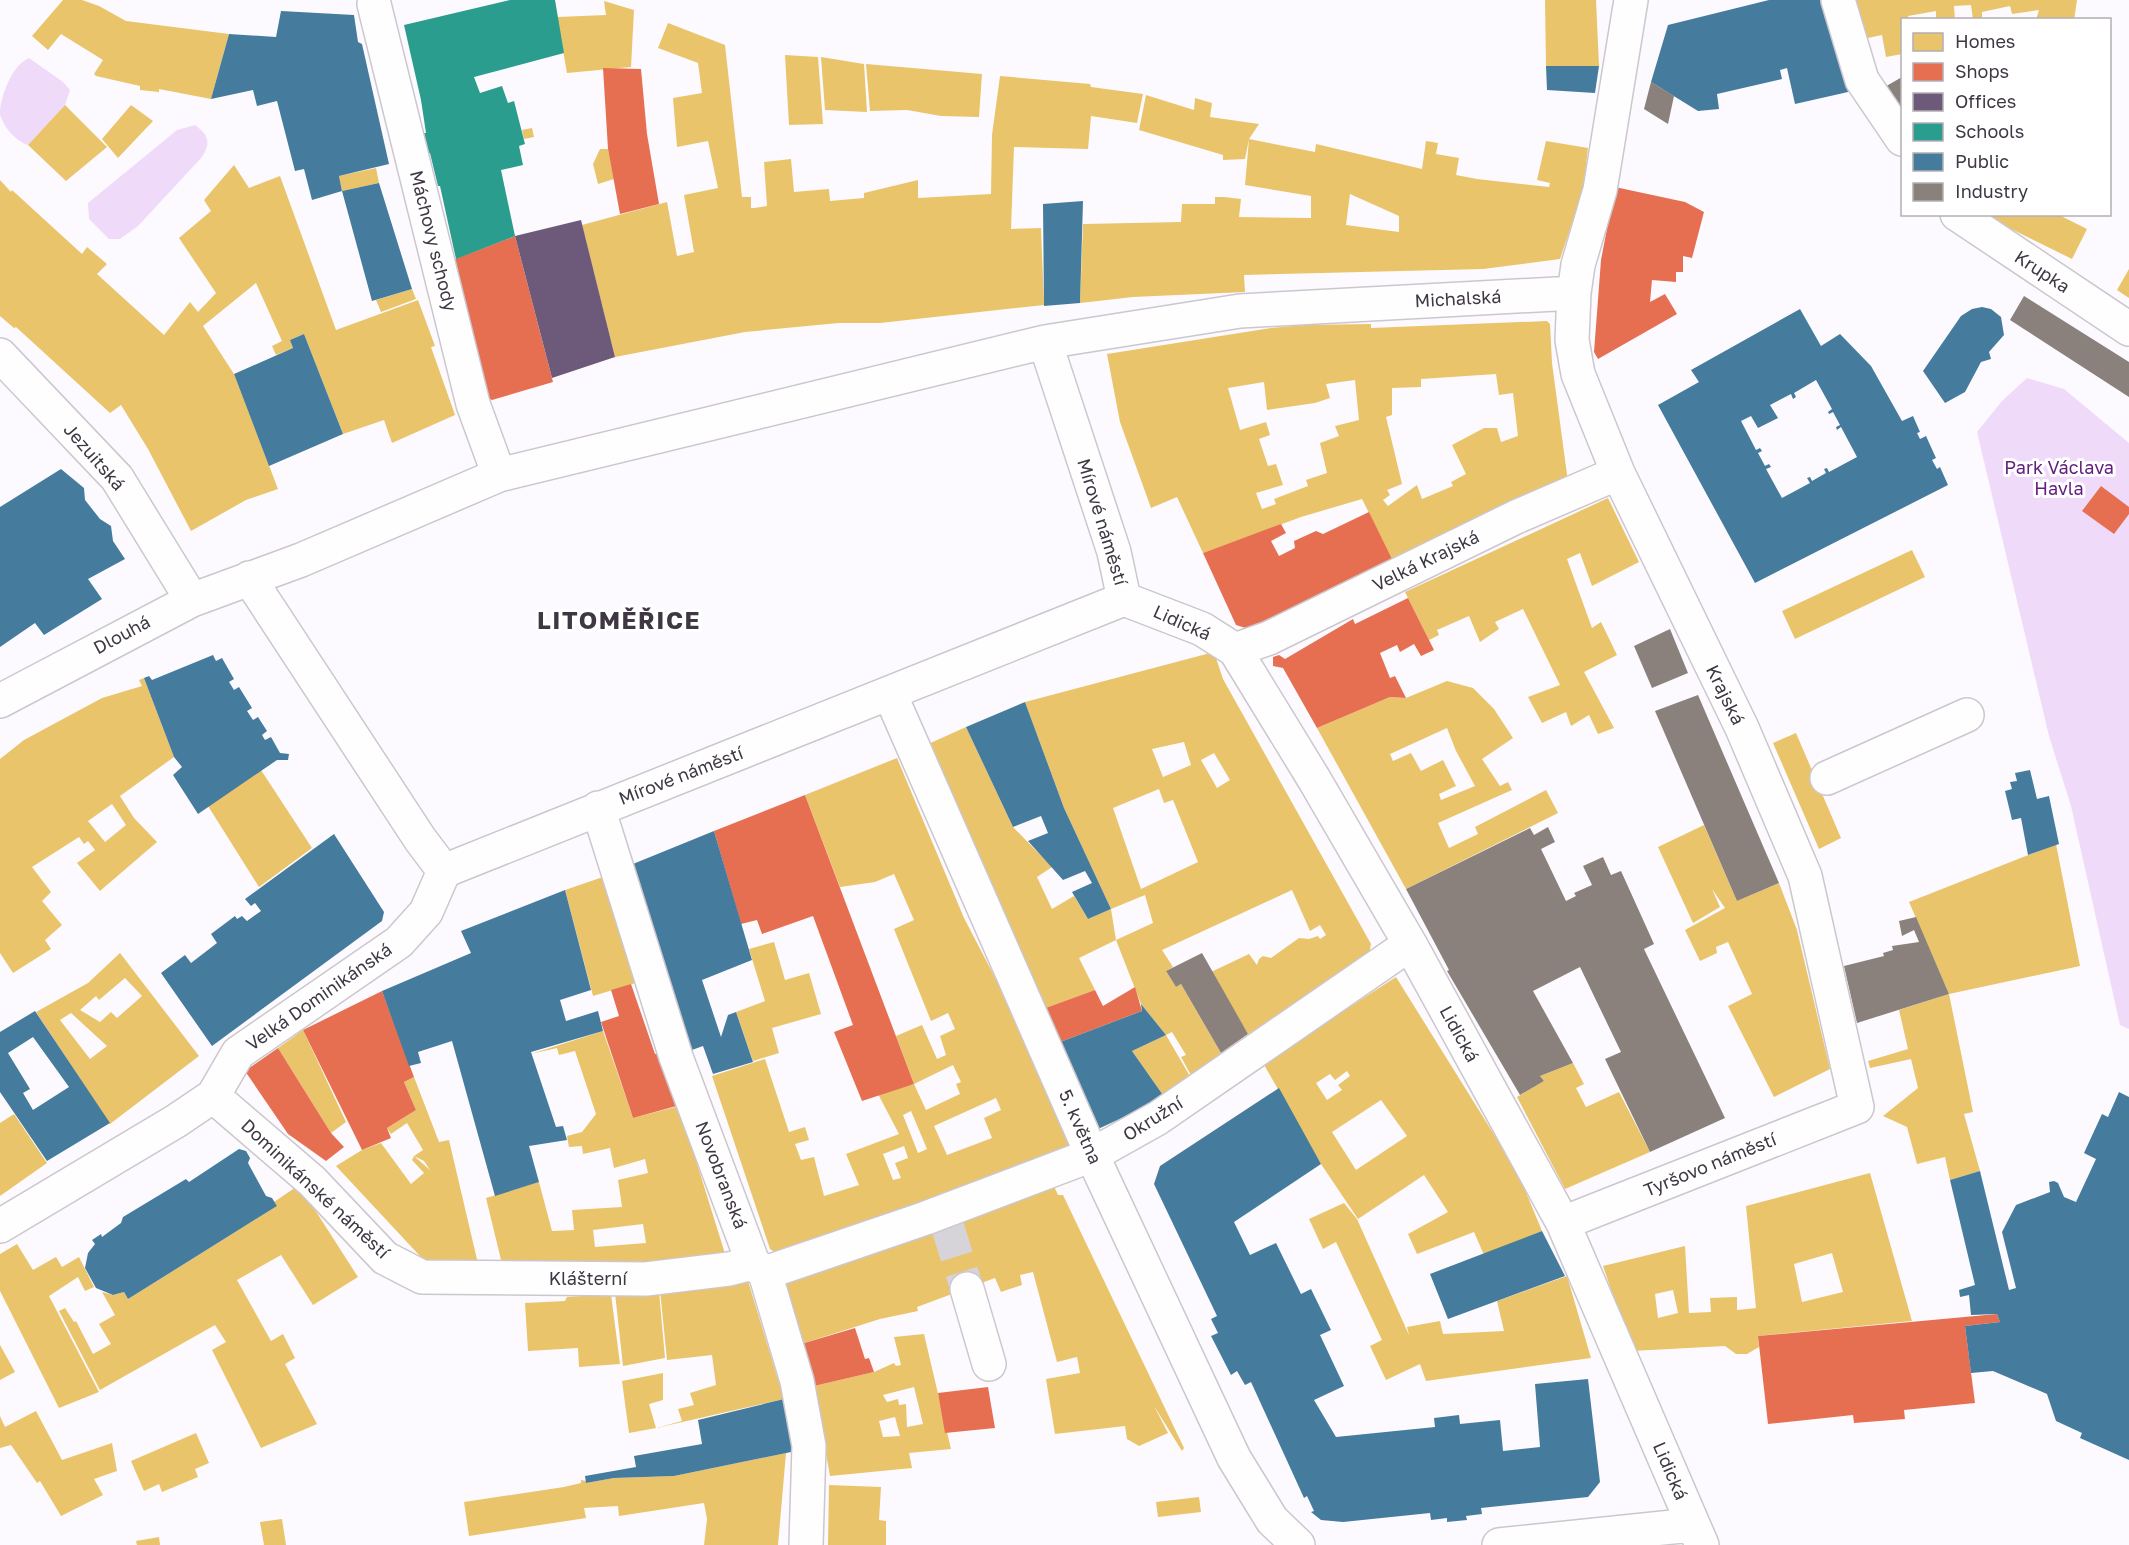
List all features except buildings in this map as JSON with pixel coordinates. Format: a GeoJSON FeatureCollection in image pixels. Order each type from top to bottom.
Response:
{"type":"FeatureCollection","features":[{"type":"Feature","properties":{"kind":"street"},"geometry":{"type":"LineString","coordinates":[[1574,293],[1578,265],[1600,190],[1631,0]]}},
{"type":"Feature","properties":{"kind":"street"},"geometry":{"type":"LineString","coordinates":[[1838,0],[1862,80],[1901,138]]}},
{"type":"Feature","properties":{"kind":"street","name":"Máchovy schody"},"geometry":{"type":"LineString","coordinates":[[374,4],[473,404],[499,475]]}},
{"type":"Feature","properties":{"kind":"street","name":"Krupka"},"geometry":{"type":"LineString","coordinates":[[1960,216],[2129,329]]}},
{"type":"Feature","properties":{"kind":"street","name":"Michalská"},"geometry":{"type":"LineString","coordinates":[[1045,342],[1240,311],[1574,293]]}},
{"type":"Feature","properties":{"kind":"street","name":"Krajská"},"geometry":{"type":"LineString","coordinates":[[1574,293],[1572,340],[1578,374],[1618,473],[1742,728],[1805,876],[1857,1107]]}},
{"type":"Feature","properties":{"kind":"street"},"geometry":{"type":"LineString","coordinates":[[444,871],[413,829],[249,578],[301,560],[499,475],[1045,342]]}},
{"type":"Feature","properties":{"kind":"street","name":"Mírové náměstí"},"geometry":{"type":"LineString","coordinates":[[444,871],[1124,599],[1114,552],[1045,342]]}},
{"type":"Feature","properties":{"kind":"street","name":"Jezuitská"},"geometry":{"type":"LineString","coordinates":[[0,355],[117,478],[192,600]]}},
{"type":"Feature","properties":{"kind":"street","name":"Velká Krajská"},"geometry":{"type":"LineString","coordinates":[[1235,650],[1269,638],[1516,517],[1618,473]]}},
{"type":"Feature","properties":{"kind":"street","name":"Dlouhá"},"geometry":{"type":"LineString","coordinates":[[0,701],[192,600],[249,578]]}},
{"type":"Feature","properties":{"kind":"street","name":"Lidická"},"geometry":{"type":"LineString","coordinates":[[1124,599],[1202,629],[1235,650],[1410,944],[1563,1223],[1697,1535]]}},
{"type":"Feature","properties":{"kind":"street","name":"5. května"},"geometry":{"type":"LineString","coordinates":[[890,694],[1092,1155],[1234,1458],[1272,1520],[1298,1545]]}},
{"type":"Feature","properties":{"kind":"street"},"geometry":{"type":"LineString","coordinates":[[1827,778],[1967,715]]}},
{"type":"Feature","properties":{"kind":"street","name":"Novobranská"},"geometry":{"type":"LineString","coordinates":[[598,808],[676,1057],[759,1268],[797,1381],[808,1446],[806,1545]]}},
{"type":"Feature","properties":{"kind":"street","name":"Velká Dominikánská"},"geometry":{"type":"LineString","coordinates":[[0,1226],[176,1121],[213,1096],[238,1053],[399,942],[426,912],[444,871]]}},
{"type":"Feature","properties":{"kind":"street","name":"Okružní"},"geometry":{"type":"LineString","coordinates":[[759,1268],[945,1218],[1092,1155],[1158,1118],[1410,944]]}},
{"type":"Feature","properties":{"kind":"street","name":"Dominikánské náměstí"},"geometry":{"type":"LineString","coordinates":[[213,1096],[312,1181],[385,1258],[422,1277]]}},
{"type":"Feature","properties":{"kind":"street","name":"Tyršovo náměstí"},"geometry":{"type":"LineString","coordinates":[[1563,1223],[1857,1107]]}},
{"type":"Feature","properties":{"kind":"street","name":"Klášterní"},"geometry":{"type":"LineString","coordinates":[[422,1277],[646,1279],[729,1269],[759,1268]]}},
{"type":"Feature","properties":{"kind":"street"},"geometry":{"type":"LineString","coordinates":[[966,1289],[989,1364]]}},
{"type":"Feature","properties":{"kind":"street"},"geometry":{"type":"LineString","coordinates":[[1499,1545],[1697,1535]]}},
{"type":"Feature","properties":{"kind":"green space"},"geometry":{"type":"Polygon","coordinates":[[[29,58],[63,82],[70,90],[65,105],[28,145],[11,133],[0,114],[2,98],[8,82],[23,61],[29,58]]]}},
{"type":"Feature","properties":{"kind":"green space"},"geometry":{"type":"Polygon","coordinates":[[[195,125],[207,139],[207,148],[202,157],[138,226],[120,239],[109,239],[89,219],[88,203],[177,130],[195,125]]]}},
{"type":"Feature","properties":{"kind":"green space","name":"Park Václava Havla"},"geometry":{"type":"Polygon","coordinates":[[[2027,378],[2064,389],[2129,443],[2129,1029],[2120,1025],[2071,806],[2049,736],[1977,432],[2002,401],[2027,378]]]}},
{"type":"Feature","properties":{"kind":"tunnel"},"geometry":{"type":"LineString","coordinates":[[947,1225],[967,1289]]}},
{"type":"Feature","properties":{"kind":"district","name":"LITOMĚŘICE"},"geometry":{"type":"Point","coordinates":[619,621]}}]}
